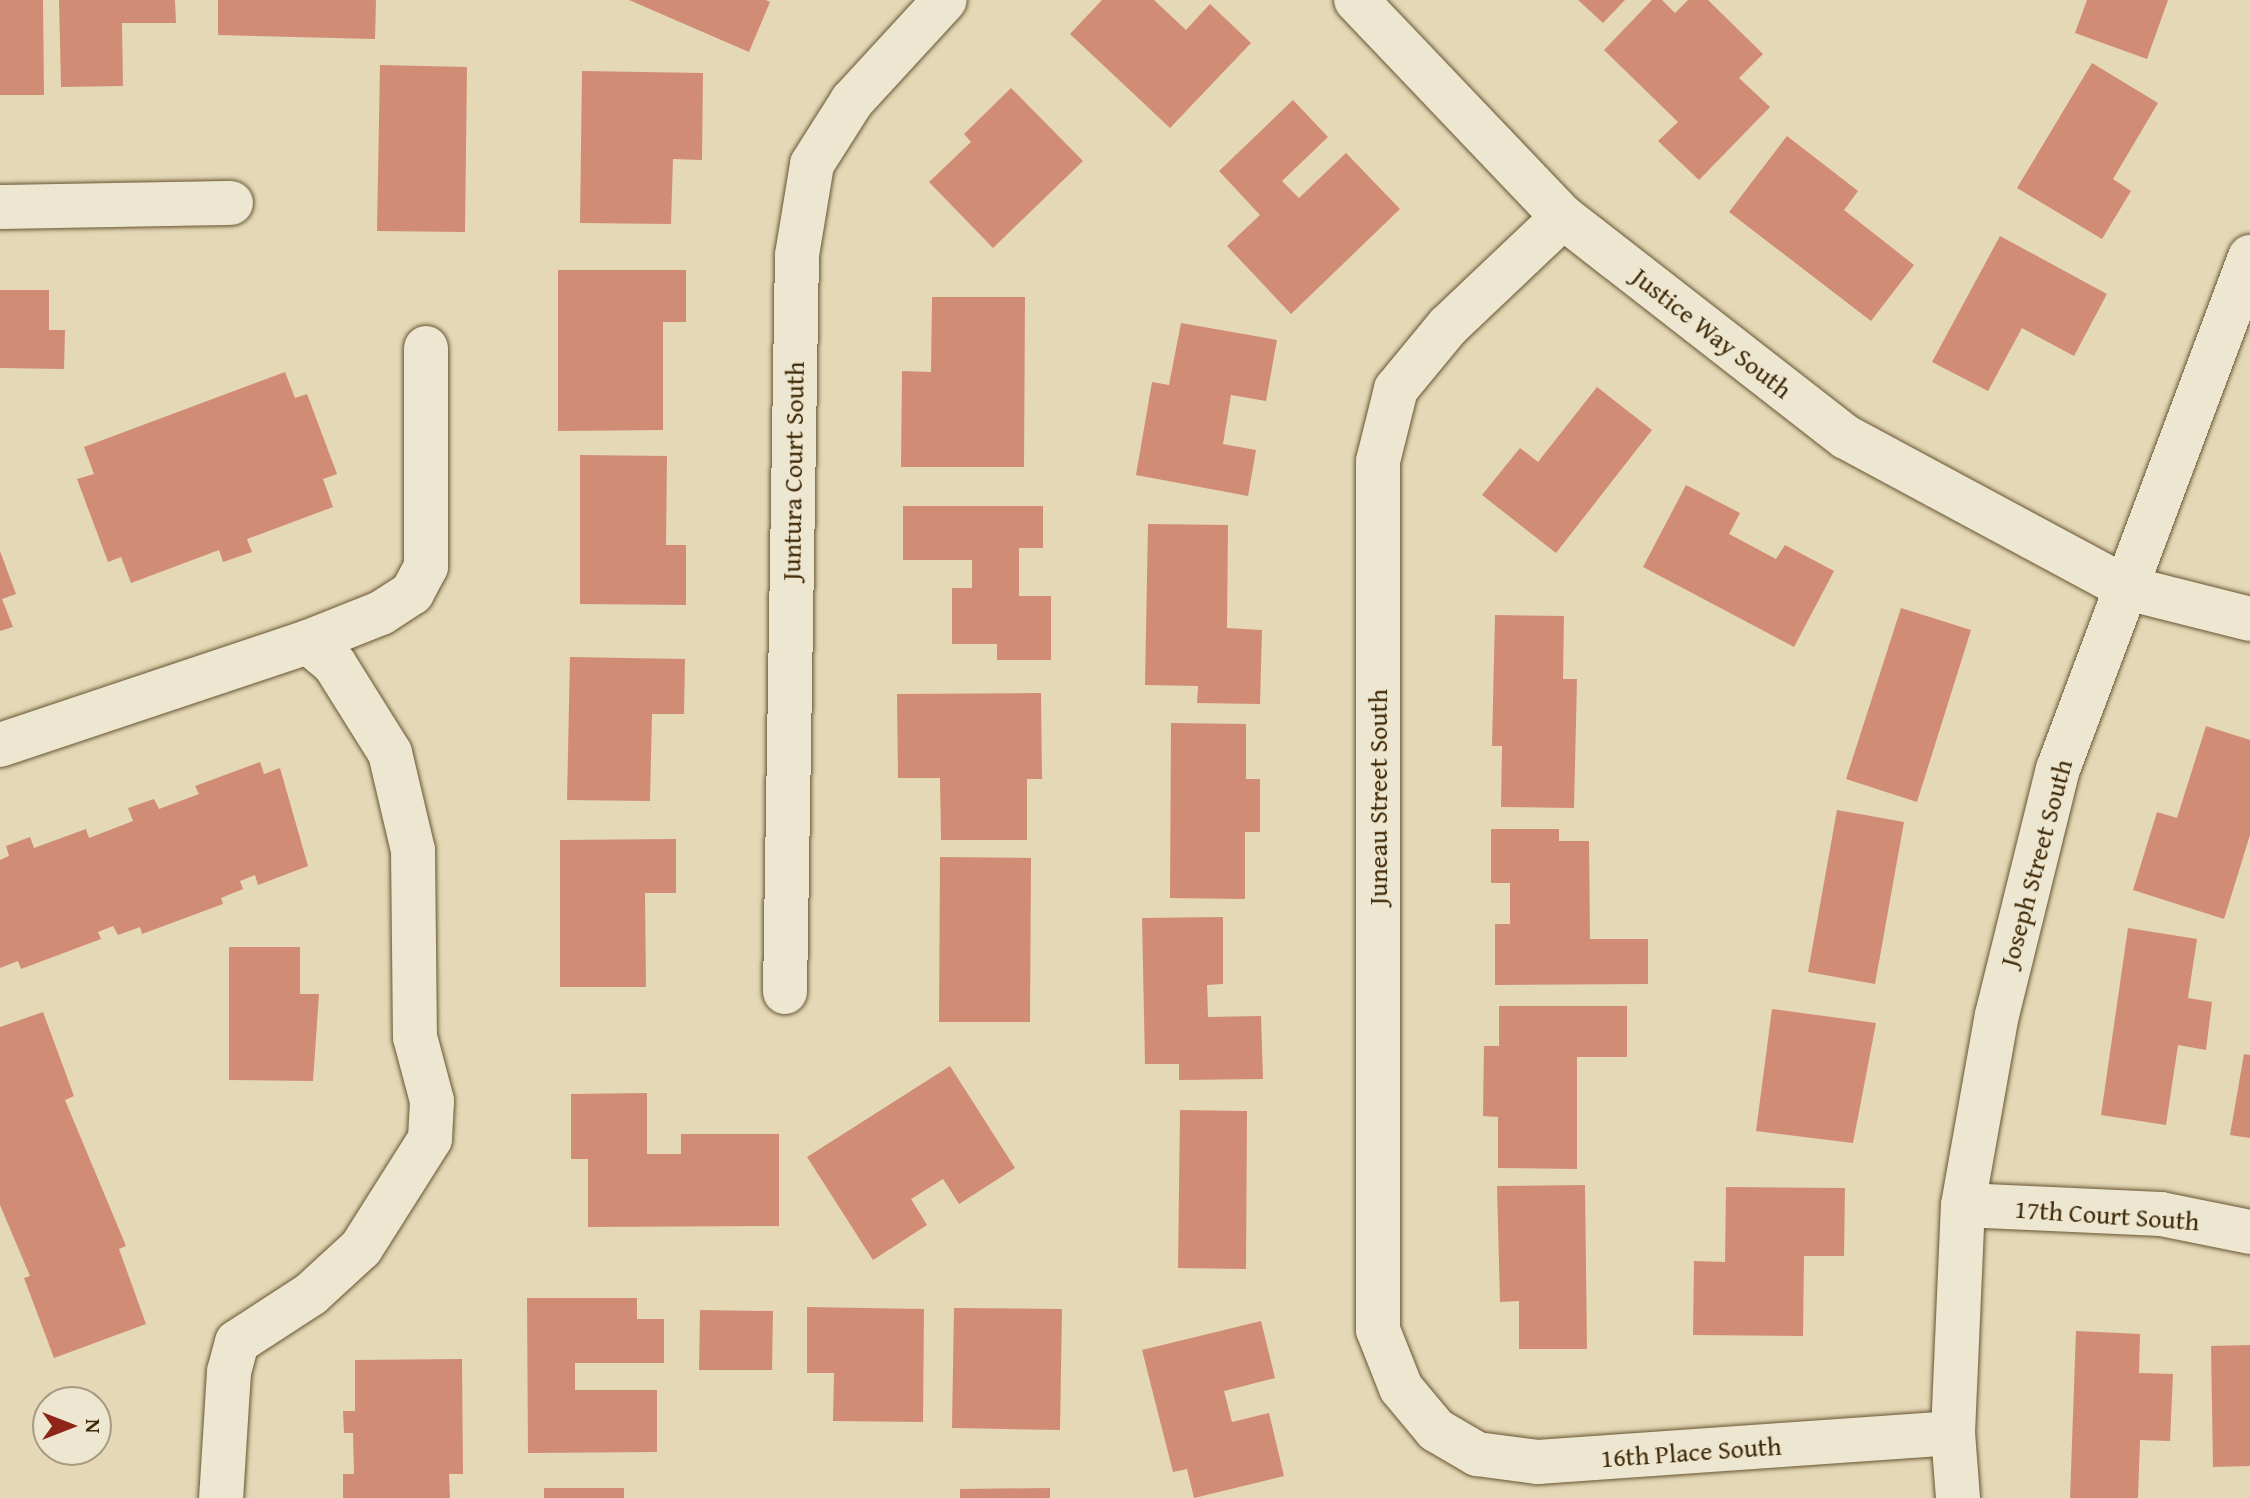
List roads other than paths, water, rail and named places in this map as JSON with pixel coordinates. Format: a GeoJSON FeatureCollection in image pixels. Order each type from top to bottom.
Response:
{"type":"FeatureCollection","features":[{"type":"Feature","properties":{"kind":"street","name":"Juntura Court South"},"geometry":{"type":"LineString","coordinates":[[785,992],[797,255],[812,164],[852,101],[945,0]]}},
{"type":"Feature","properties":{"kind":"street","name":"Justice Way South"},"geometry":{"type":"LineString","coordinates":[[1356,0],[1563,217],[1846,437],[2127,588],[2250,619]]}},
{"type":"Feature","properties":{"kind":"street"},"geometry":{"type":"LineString","coordinates":[[0,207],[231,203]]}},
{"type":"Feature","properties":{"kind":"street","name":"Juneau Street South"},"geometry":{"type":"LineString","coordinates":[[1436,1430],[1401,1388],[1378,1330],[1378,461],[1396,389],[1448,326],[1563,217]]}},
{"type":"Feature","properties":{"kind":"street","name":"Joseph Street South"},"geometry":{"type":"LineString","coordinates":[[1958,1498],[1953,1433],[1963,1205],[1997,1015],[2058,769],[2250,257]]}},
{"type":"Feature","properties":{"kind":"street"},"geometry":{"type":"LineString","coordinates":[[0,745],[308,642],[381,613],[412,593],[426,567],[426,348]]}},
{"type":"Feature","properties":{"kind":"street"},"geometry":{"type":"LineString","coordinates":[[221,1498],[229,1372],[237,1342],[311,1294],[361,1248],[430,1139],[432,1101],[415,1037],[413,850],[393,767],[335,665],[308,642]]}},
{"type":"Feature","properties":{"kind":"street","name":"17th Court South"},"geometry":{"type":"LineString","coordinates":[[1963,1205],[2161,1214],[2250,1232]]}},
{"type":"Feature","properties":{"kind":"street","name":"16th Place South"},"geometry":{"type":"LineString","coordinates":[[1436,1430],[1477,1454],[1538,1462],[1953,1433]]}}]}
